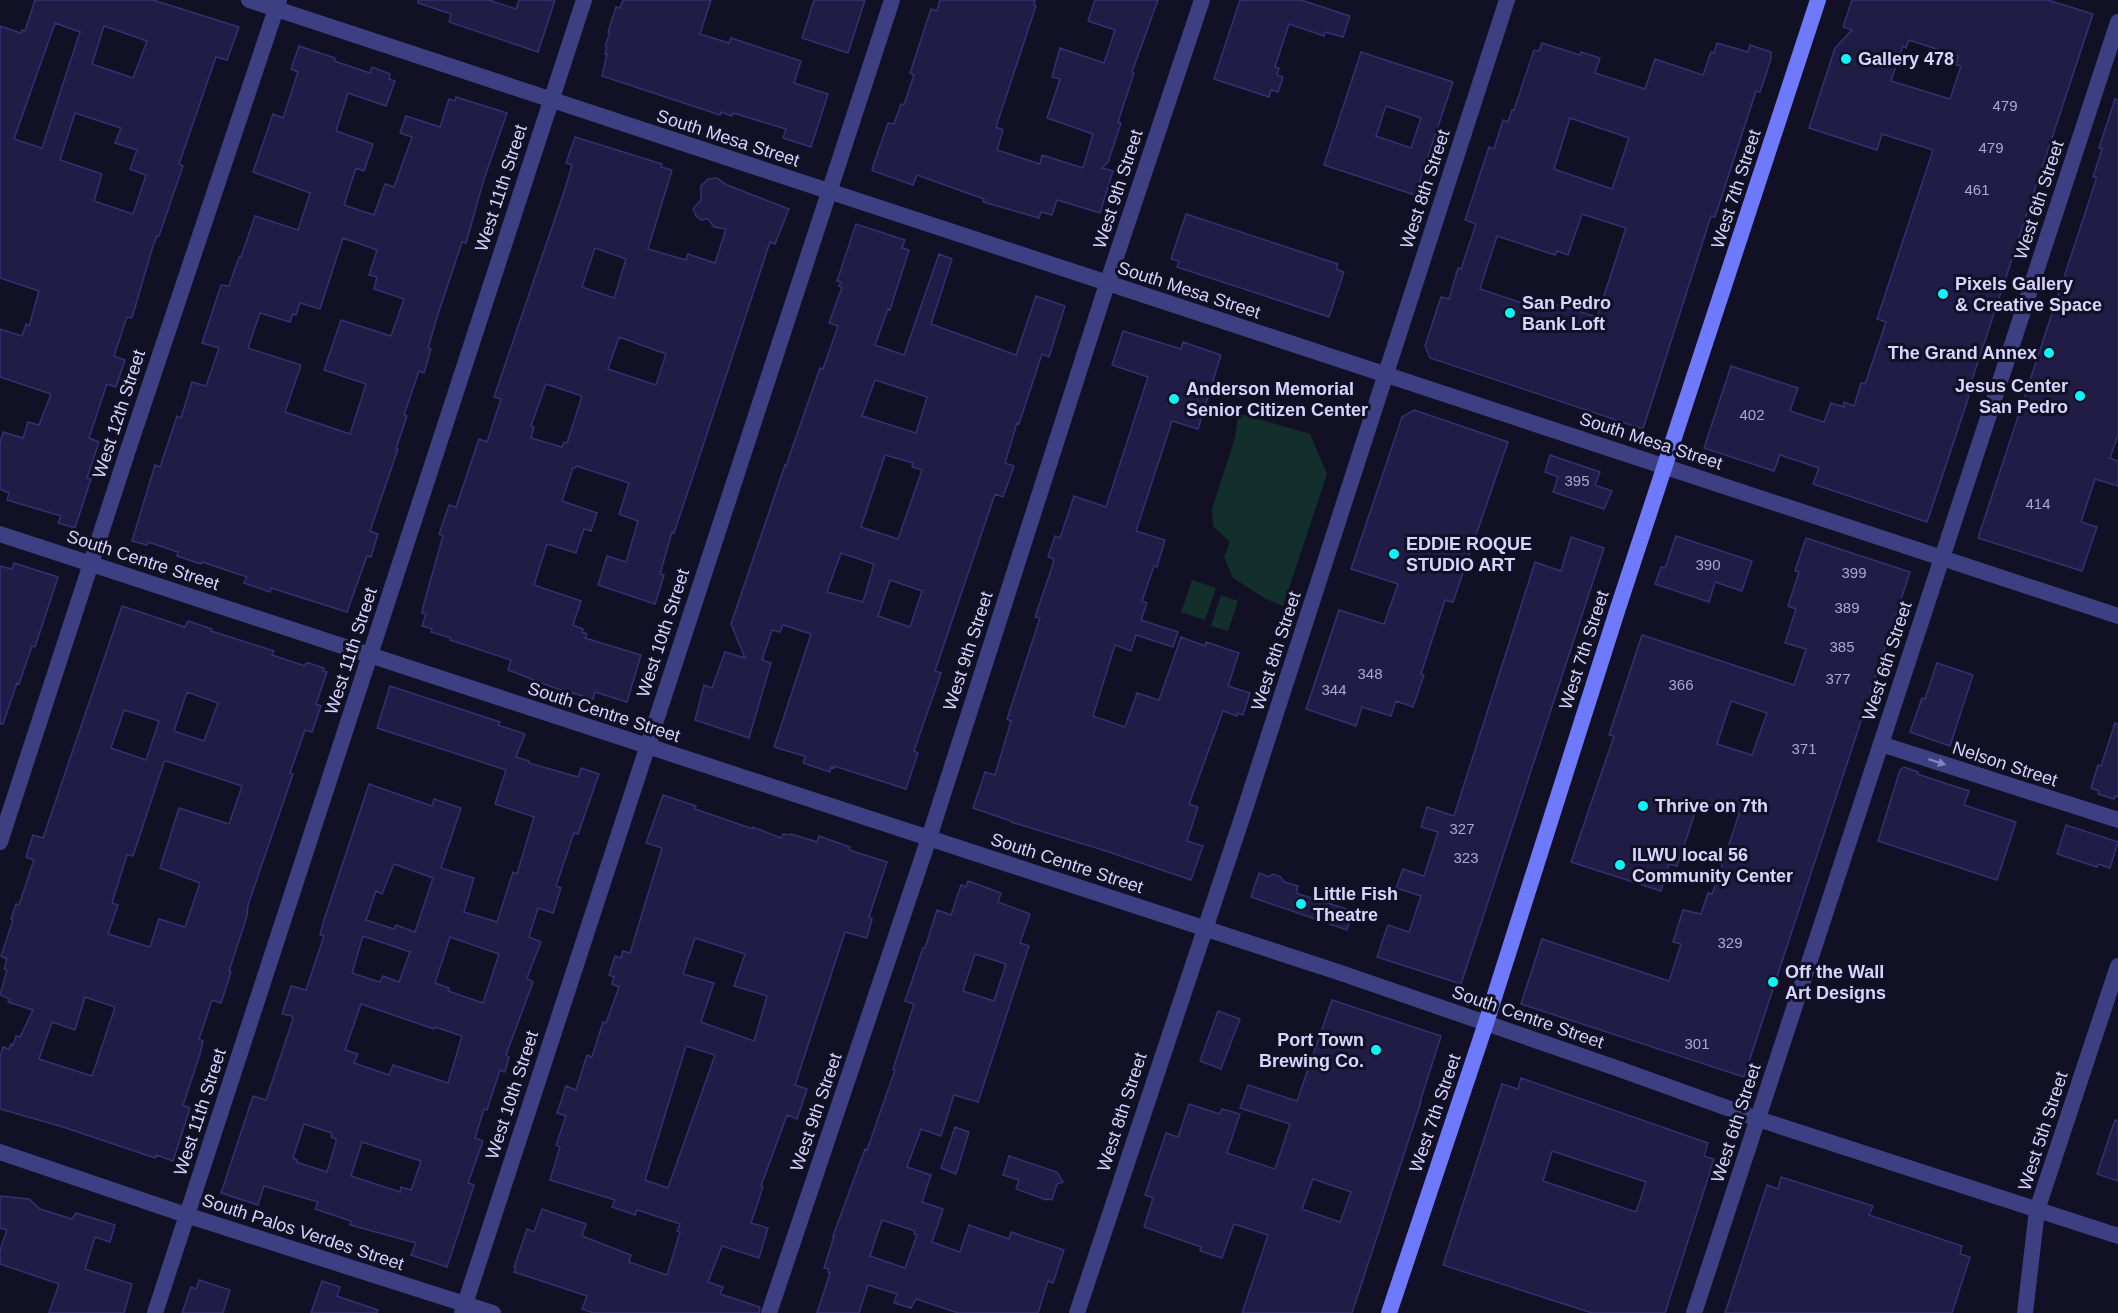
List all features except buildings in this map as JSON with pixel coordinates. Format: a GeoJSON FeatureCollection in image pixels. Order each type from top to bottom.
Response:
{"type":"FeatureCollection","features":[{"type":"Feature","properties":{"kind":"main road","name":"West 7th Street"},"geometry":{"type":"LineString","coordinates":[[1389,1313],[1486,1023],[1818,0]]}},
{"type":"Feature","properties":{"kind":"street","name":"South Mesa Street"},"geometry":{"type":"LineString","coordinates":[[249,0],[277,4],[550,100],[2118,616]]}},
{"type":"Feature","properties":{"kind":"street","name":"West 11th Street"},"geometry":{"type":"LineString","coordinates":[[154,1313],[584,0]]}},
{"type":"Feature","properties":{"kind":"street","name":"West 10th Street"},"geometry":{"type":"LineString","coordinates":[[464,1308],[892,0]]}},
{"type":"Feature","properties":{"kind":"street","name":"West 9th Street"},"geometry":{"type":"LineString","coordinates":[[769,1313],[929,838],[1107,284],[1202,0]]}},
{"type":"Feature","properties":{"kind":"street","name":"West 8th Street"},"geometry":{"type":"LineString","coordinates":[[1077,1313],[1507,0]]}},
{"type":"Feature","properties":{"kind":"street","name":"West 12th Street"},"geometry":{"type":"LineString","coordinates":[[0,842],[277,4]]}},
{"type":"Feature","properties":{"kind":"street","name":"West 6th Street"},"geometry":{"type":"LineString","coordinates":[[1694,1313],[2118,22]]}},
{"type":"Feature","properties":{"kind":"street","name":"South Centre Street"},"geometry":{"type":"LineString","coordinates":[[0,534],[1341,973],[1758,1119],[2118,1236]]}},
{"type":"Feature","properties":{"kind":"street","name":"Nelson Street"},"geometry":{"type":"LineString","coordinates":[[1881,744],[2118,820]]}},
{"type":"Feature","properties":{"kind":"street","name":"West 5th Street"},"geometry":{"type":"LineString","coordinates":[[2025,1313],[2037,1210],[2118,966]]}},
{"type":"Feature","properties":{"kind":"street","name":"South Palos Verdes Street"},"geometry":{"type":"LineString","coordinates":[[0,1152],[464,1308],[493,1313]]}},
{"type":"Feature","properties":{"kind":"green space"},"geometry":{"type":"Polygon","coordinates":[[[1238,413],[1310,434],[1327,474],[1283,606],[1266,599],[1233,578],[1224,557],[1230,542],[1213,526],[1212,509],[1235,438],[1238,413]]]}},
{"type":"Feature","properties":{"kind":"green space"},"geometry":{"type":"Polygon","coordinates":[[[1192,580],[1216,588],[1205,620],[1181,612],[1192,580]]]}},
{"type":"Feature","properties":{"kind":"green space"},"geometry":{"type":"Polygon","coordinates":[[[1221,595],[1238,601],[1228,631],[1211,626],[1221,595]]]}},
{"type":"Feature","properties":{"kind":"place","name":"Gallery 478"},"geometry":{"type":"Point","coordinates":[1846,59]}},
{"type":"Feature","properties":{"kind":"place","name":"Pixels Gallery & Creative Space"},"geometry":{"type":"Point","coordinates":[1943,294]}},
{"type":"Feature","properties":{"kind":"place","name":"San Pedro Bank Loft"},"geometry":{"type":"Point","coordinates":[1510,313]}},
{"type":"Feature","properties":{"kind":"place","name":"The Grand Annex"},"geometry":{"type":"Point","coordinates":[2049,353]}},
{"type":"Feature","properties":{"kind":"place","name":"Jesus Center San Pedro"},"geometry":{"type":"Point","coordinates":[2080,396]}},
{"type":"Feature","properties":{"kind":"place","name":"Anderson Memorial Senior Citizen Center"},"geometry":{"type":"Point","coordinates":[1174,399]}},
{"type":"Feature","properties":{"kind":"place","name":"EDDIE ROQUE STUDIO ART"},"geometry":{"type":"Point","coordinates":[1394,554]}},
{"type":"Feature","properties":{"kind":"place","name":"Thrive on 7th"},"geometry":{"type":"Point","coordinates":[1643,806]}},
{"type":"Feature","properties":{"kind":"place","name":"ILWU local 56 Community Center"},"geometry":{"type":"Point","coordinates":[1620,865]}},
{"type":"Feature","properties":{"kind":"place","name":"Little Fish Theatre"},"geometry":{"type":"Point","coordinates":[1301,904]}},
{"type":"Feature","properties":{"kind":"place","name":"Off the Wall Art Designs"},"geometry":{"type":"Point","coordinates":[1773,982]}},
{"type":"Feature","properties":{"kind":"place","name":"Port Town Brewing Co."},"geometry":{"type":"Point","coordinates":[1376,1050]}}]}
